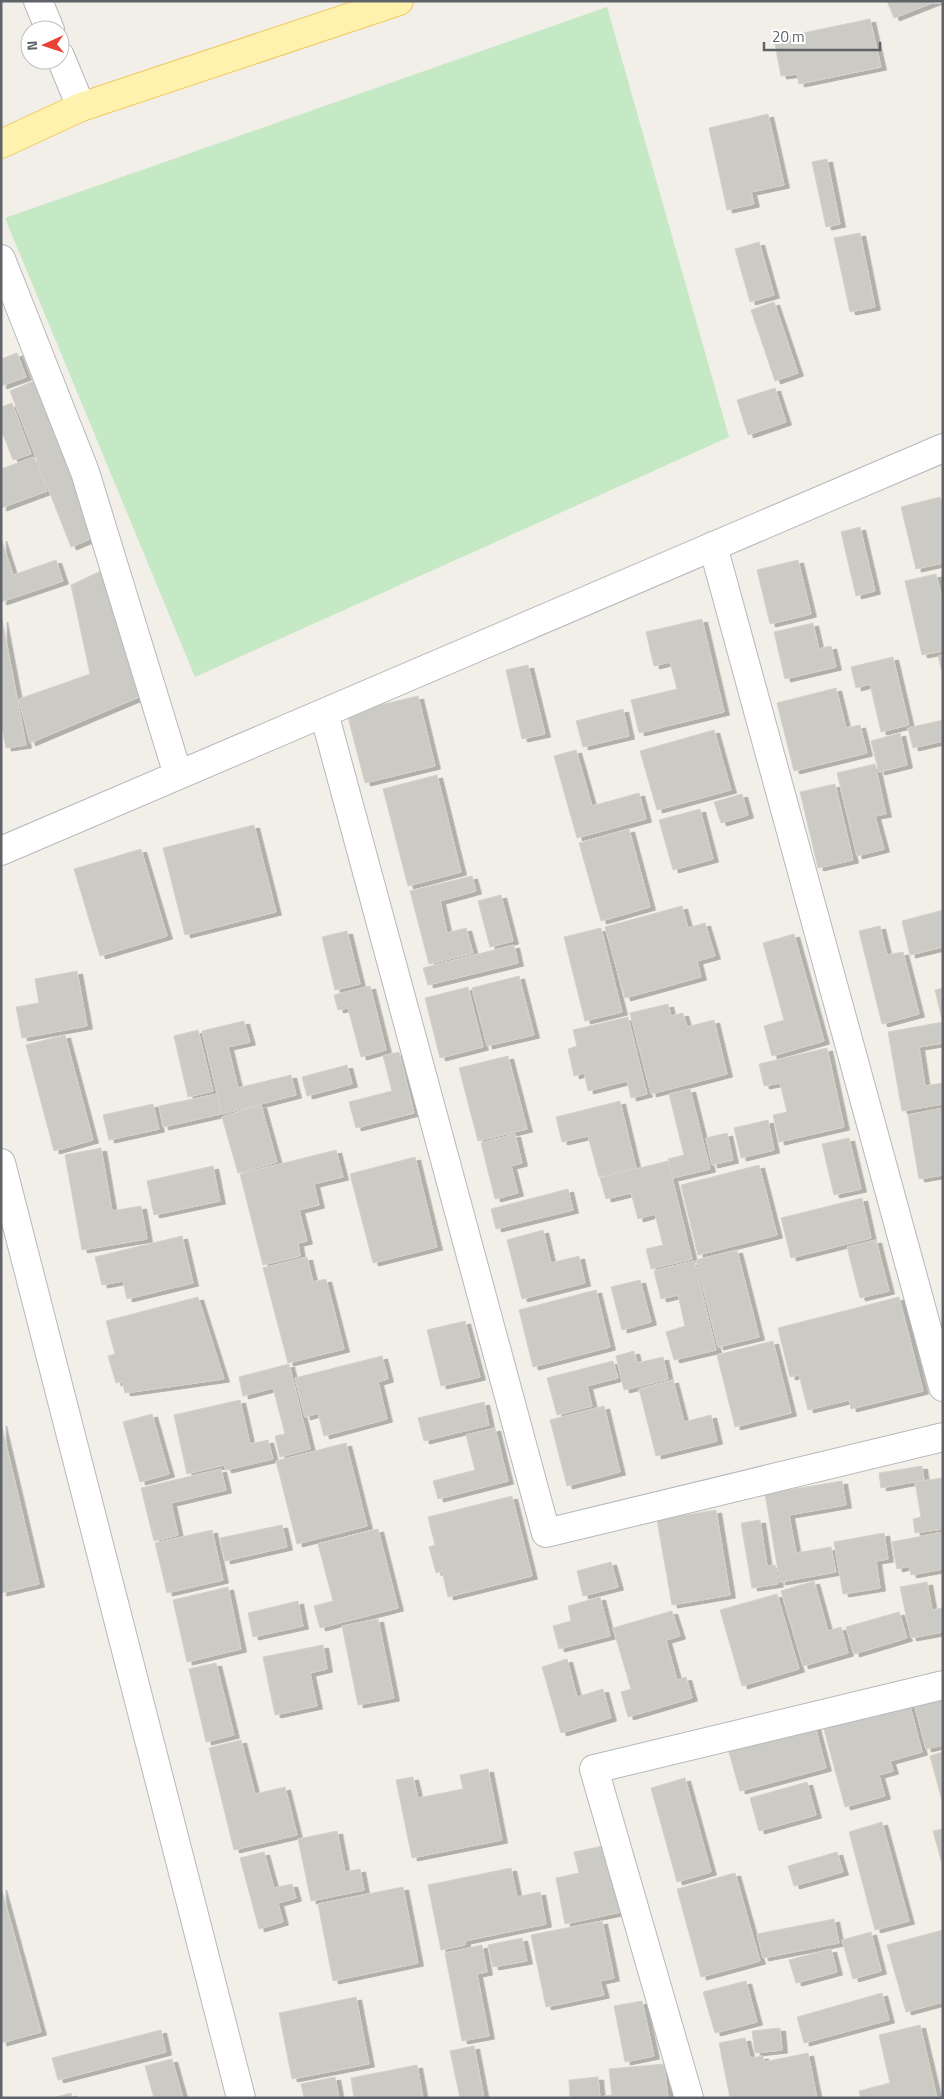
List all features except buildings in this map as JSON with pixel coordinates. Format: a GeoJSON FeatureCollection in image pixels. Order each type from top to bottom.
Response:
{"type":"FeatureCollection","features":[{"type":"Feature","properties":{"kind":"main road"},"geometry":{"type":"LineString","coordinates":[[1,144],[80,107],[399,1]]}},
{"type":"Feature","properties":{"kind":"street"},"geometry":{"type":"LineString","coordinates":[[38,1],[46,20]]}},
{"type":"Feature","properties":{"kind":"street"},"geometry":{"type":"LineString","coordinates":[[65,70],[80,107]]}},
{"type":"Feature","properties":{"kind":"street"},"geometry":{"type":"LineString","coordinates":[[1,260],[85,472],[178,775]]}},
{"type":"Feature","properties":{"kind":"street"},"geometry":{"type":"LineString","coordinates":[[1,850],[943,448]]}},
{"type":"Feature","properties":{"kind":"street"},"geometry":{"type":"LineString","coordinates":[[713,546],[943,1387]]}},
{"type":"Feature","properties":{"kind":"street"},"geometry":{"type":"LineString","coordinates":[[324,713],[546,1533],[943,1437]]}},
{"type":"Feature","properties":{"kind":"street"},"geometry":{"type":"LineString","coordinates":[[1,1163],[241,2098]]}},
{"type":"Feature","properties":{"kind":"street"},"geometry":{"type":"LineString","coordinates":[[689,2098],[594,1769],[943,1685]]}},
{"type":"Feature","properties":{"kind":"green space"},"geometry":{"type":"Polygon","coordinates":[[[607,7],[729,437],[195,677],[5,218],[607,7]]]}}]}
